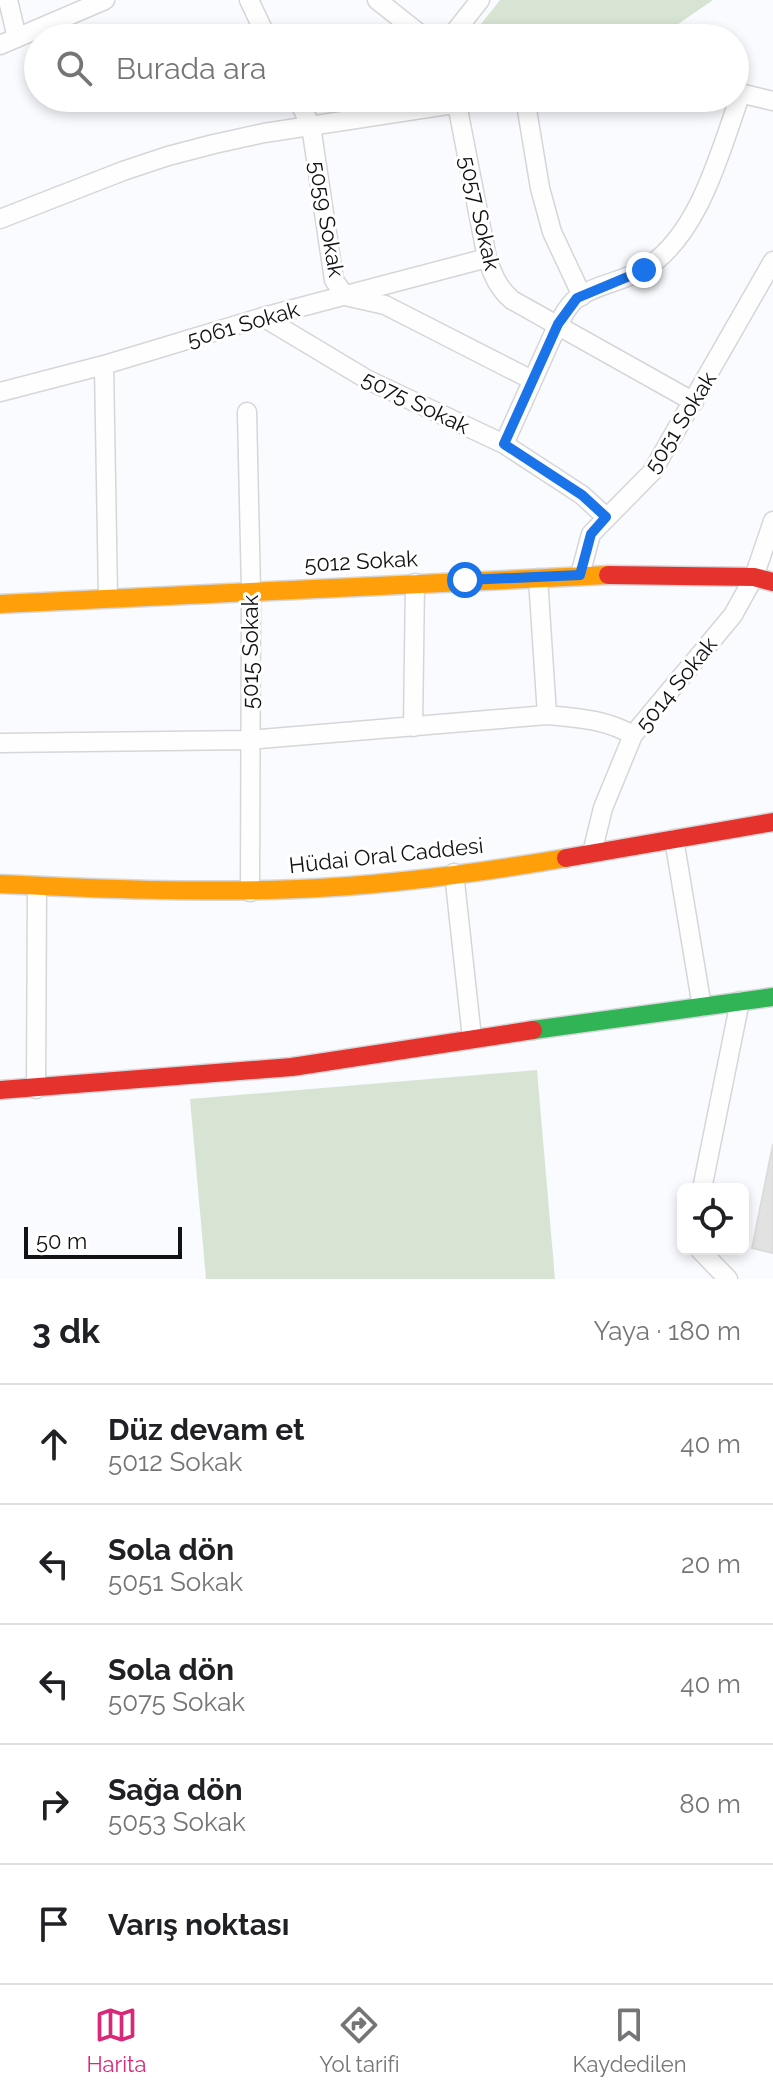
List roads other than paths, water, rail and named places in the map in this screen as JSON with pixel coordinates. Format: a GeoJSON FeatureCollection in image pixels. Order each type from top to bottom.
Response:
{"type":"FeatureCollection","features":[{"type":"Feature","properties":{"kind":"street"},"geometry":{"type":"LineString","coordinates":[[8,0],[8,42]]}},
{"type":"Feature","properties":{"kind":"street"},"geometry":{"type":"LineString","coordinates":[[50,24],[105,0]]}},
{"type":"Feature","properties":{"kind":"street"},"geometry":{"type":"LineString","coordinates":[[249,0],[260,24]]}},
{"type":"Feature","properties":{"kind":"street"},"geometry":{"type":"LineString","coordinates":[[377,0],[407,24]]}},
{"type":"Feature","properties":{"kind":"street"},"geometry":{"type":"LineString","coordinates":[[461,24],[480,0]]}},
{"type":"Feature","properties":{"kind":"street"},"geometry":{"type":"LineString","coordinates":[[749,96],[773,101]]}},
{"type":"Feature","properties":{"kind":"street","name":"5059 Sokak"},"geometry":{"type":"LineString","coordinates":[[304,112],[311,126],[334,280],[345,296],[385,305],[532,380]]}},
{"type":"Feature","properties":{"kind":"street"},"geometry":{"type":"LineString","coordinates":[[0,219],[168,156],[370,112]]}},
{"type":"Feature","properties":{"kind":"street","name":"5057 Sokak"},"geometry":{"type":"LineString","coordinates":[[459,112],[487,258],[502,291],[512,300],[694,402]]}},
{"type":"Feature","properties":{"kind":"street"},"geometry":{"type":"LineString","coordinates":[[527,112],[540,188],[552,232],[582,296]]}},
{"type":"Feature","properties":{"kind":"street"},"geometry":{"type":"LineString","coordinates":[[504,444],[569,306],[582,296],[644,270],[673,243],[705,190],[732,112]]}},
{"type":"Feature","properties":{"kind":"street","name":"5061 Sokak"},"geometry":{"type":"LineString","coordinates":[[0,392],[104,365],[263,317],[487,258]]}},
{"type":"Feature","properties":{"kind":"street","name":"5051 Sokak"},"geometry":{"type":"LineString","coordinates":[[580,575],[591,534],[652,472],[766,290],[773,261]]}},
{"type":"Feature","properties":{"kind":"street","name":"5075 Sokak"},"geometry":{"type":"LineString","coordinates":[[263,317],[368,380],[504,444],[582,495],[606,517]]}},
{"type":"Feature","properties":{"kind":"street"},"geometry":{"type":"LineString","coordinates":[[104,365],[108,597]]}},
{"type":"Feature","properties":{"kind":"street","name":"5015 Sokak"},"geometry":{"type":"LineString","coordinates":[[247,412],[251,591],[250,892]]}},
{"type":"Feature","properties":{"kind":"street","name":"5014 Sokak"},"geometry":{"type":"LineString","coordinates":[[592,853],[603,808],[633,735],[733,615],[754,577],[773,521]]}},
{"type":"Feature","properties":{"kind":"street","name":"5012 Sokak"},"geometry":{"type":"LineString","coordinates":[[0,604],[580,575],[754,577],[773,582]]}},
{"type":"Feature","properties":{"kind":"street"},"geometry":{"type":"LineString","coordinates":[[538,578],[547,715]]}},
{"type":"Feature","properties":{"kind":"street"},"geometry":{"type":"LineString","coordinates":[[413,727],[415,583]]}},
{"type":"Feature","properties":{"kind":"street"},"geometry":{"type":"LineString","coordinates":[[0,743],[249,740],[547,715],[614,724],[633,735]]}},
{"type":"Feature","properties":{"kind":"street","name":"Hüdai Oral Caddesi"},"geometry":{"type":"LineString","coordinates":[[0,884],[250,892],[349,886],[592,853],[773,822]]}},
{"type":"Feature","properties":{"kind":"street"},"geometry":{"type":"LineString","coordinates":[[674,839],[702,1007]]}},
{"type":"Feature","properties":{"kind":"street"},"geometry":{"type":"LineString","coordinates":[[454,873],[472,1038]]}},
{"type":"Feature","properties":{"kind":"street"},"geometry":{"type":"LineString","coordinates":[[36,1089],[37,886]]}},
{"type":"Feature","properties":{"kind":"street"},"geometry":{"type":"LineString","coordinates":[[0,1090],[292,1067],[472,1038],[773,997]]}},
{"type":"Feature","properties":{"kind":"street"},"geometry":{"type":"LineString","coordinates":[[703,1183],[740,1001]]}},
{"type":"Feature","properties":{"kind":"street"},"geometry":{"type":"LineString","coordinates":[[705,1255],[728,1279]]}}]}
